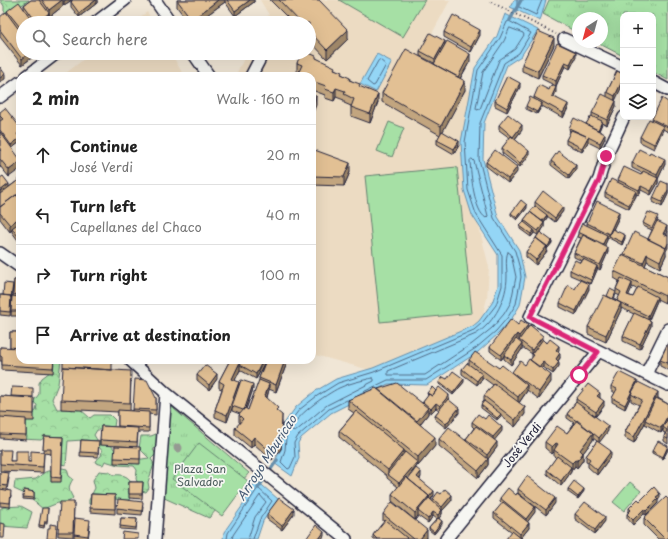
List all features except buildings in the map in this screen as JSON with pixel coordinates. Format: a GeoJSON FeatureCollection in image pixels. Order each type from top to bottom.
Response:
{"type":"FeatureCollection","features":[{"type":"Feature","properties":{"kind":"street"},"geometry":{"type":"LineString","coordinates":[[104,16],[125,0]]}},
{"type":"Feature","properties":{"kind":"street"},"geometry":{"type":"LineString","coordinates":[[155,0],[166,16]]}},
{"type":"Feature","properties":{"kind":"street"},"geometry":{"type":"LineString","coordinates":[[564,39],[620,66]]}},
{"type":"Feature","properties":{"kind":"street"},"geometry":{"type":"LineString","coordinates":[[32,72],[48,60]]}},
{"type":"Feature","properties":{"kind":"street"},"geometry":{"type":"LineString","coordinates":[[198,60],[206,72]]}},
{"type":"Feature","properties":{"kind":"street"},"geometry":{"type":"LineString","coordinates":[[253,72],[259,60]]}},
{"type":"Feature","properties":{"kind":"street"},"geometry":{"type":"LineString","coordinates":[[656,84],[668,90]]}},
{"type":"Feature","properties":{"kind":"street"},"geometry":{"type":"LineString","coordinates":[[0,97],[16,85]]}},
{"type":"Feature","properties":{"kind":"street"},"geometry":{"type":"LineString","coordinates":[[623,120],[606,156],[599,180],[530,317],[598,352],[668,385]]}},
{"type":"Feature","properties":{"kind":"street"},"geometry":{"type":"LineString","coordinates":[[0,253],[16,264]]}},
{"type":"Feature","properties":{"kind":"street"},"geometry":{"type":"LineString","coordinates":[[646,374],[668,329]]}},
{"type":"Feature","properties":{"kind":"street","name":"José Verdi"},"geometry":{"type":"LineString","coordinates":[[446,539],[598,352]]}},
{"type":"Feature","properties":{"kind":"street"},"geometry":{"type":"LineString","coordinates":[[134,364],[166,393],[346,539]]}},
{"type":"Feature","properties":{"kind":"street"},"geometry":{"type":"LineString","coordinates":[[155,539],[166,393]]}},
{"type":"Feature","properties":{"kind":"path"},"geometry":{"type":"LineString","coordinates":[[490,2],[547,28]]}},
{"type":"Feature","properties":{"kind":"shaded area"},"geometry":{"type":"Polygon","coordinates":[[[260,0],[450,0],[419,58],[473,94],[467,179],[489,267],[487,298],[482,318],[470,340],[373,371],[316,355],[316,72],[237,72],[243,60],[316,60],[316,16],[269,15],[260,0]]]}},
{"type":"Feature","properties":{"kind":"shaded area"},"geometry":{"type":"Polygon","coordinates":[[[147,12],[150,16],[142,16],[147,12]]]}},
{"type":"Feature","properties":{"kind":"shaded area"},"geometry":{"type":"Polygon","coordinates":[[[83,60],[175,60],[182,72],[67,72],[83,60]]]}},
{"type":"Feature","properties":{"kind":"green space"},"geometry":{"type":"Polygon","coordinates":[[[0,0],[29,0],[22,5],[12,7],[7,14],[4,11],[4,6],[0,0]]]}},
{"type":"Feature","properties":{"kind":"green space"},"geometry":{"type":"Polygon","coordinates":[[[339,0],[425,0],[403,37],[339,0]]]}},
{"type":"Feature","properties":{"kind":"green space"},"geometry":{"type":"Polygon","coordinates":[[[549,0],[668,0],[668,80],[656,74],[656,12],[620,12],[620,54],[608,48],[608,12],[572,12],[572,30],[543,14],[549,0]]]}},
{"type":"Feature","properties":{"kind":"green space"},"geometry":{"type":"Polygon","coordinates":[[[389,122],[404,128],[392,157],[377,151],[389,122]]]}},
{"type":"Feature","properties":{"kind":"green space"},"geometry":{"type":"Polygon","coordinates":[[[457,167],[472,313],[380,322],[365,176],[457,167]]]}},
{"type":"Feature","properties":{"kind":"green space"},"geometry":{"type":"Polygon","coordinates":[[[44,364],[60,364],[58,384],[52,399],[57,409],[80,409],[90,418],[94,415],[110,415],[115,420],[114,427],[109,430],[97,430],[94,435],[97,440],[110,444],[115,450],[135,460],[149,458],[139,448],[141,436],[151,436],[156,434],[160,437],[159,442],[153,450],[156,454],[151,459],[154,464],[148,482],[149,488],[146,492],[141,491],[136,479],[137,470],[134,466],[118,465],[105,461],[103,465],[96,463],[95,461],[101,456],[102,451],[97,444],[87,443],[83,440],[68,441],[66,465],[61,464],[62,444],[45,437],[41,440],[21,439],[21,420],[36,411],[37,405],[33,402],[39,394],[39,383],[42,378],[50,372],[44,364]]]}},
{"type":"Feature","properties":{"kind":"green space","name":"Plaza San Salvador"},"geometry":{"type":"Polygon","coordinates":[[[167,403],[249,473],[209,518],[162,497],[167,403]]]}},
{"type":"Feature","properties":{"kind":"green space"},"geometry":{"type":"Polygon","coordinates":[[[199,443],[248,481],[222,516],[172,479],[199,443]]]}},
{"type":"Feature","properties":{"kind":"green space"},"geometry":{"type":"Polygon","coordinates":[[[62,468],[67,469],[69,476],[73,479],[69,488],[73,498],[66,504],[58,503],[43,509],[25,494],[14,489],[15,481],[36,479],[45,472],[62,468]]]}},
{"type":"Feature","properties":{"kind":"green space"},"geometry":{"type":"Polygon","coordinates":[[[99,471],[127,477],[133,484],[129,500],[112,499],[105,505],[89,504],[89,500],[95,488],[93,480],[99,471]]]}},
{"type":"Feature","properties":{"kind":"green space"},"geometry":{"type":"Polygon","coordinates":[[[630,482],[641,491],[624,511],[613,502],[630,482]]]}},
{"type":"Feature","properties":{"kind":"green space"},"geometry":{"type":"Polygon","coordinates":[[[21,506],[32,512],[27,528],[0,526],[0,509],[3,507],[21,506]]]}},
{"type":"Feature","properties":{"kind":"water"},"geometry":{"type":"Polygon","coordinates":[[[514,0],[546,0],[540,21],[510,7],[514,0]]]}},
{"type":"Feature","properties":{"kind":"water"},"geometry":{"type":"Polygon","coordinates":[[[505,14],[538,30],[521,56],[507,65],[484,123],[483,159],[498,217],[519,250],[525,277],[520,305],[511,320],[478,352],[427,385],[388,384],[331,413],[301,438],[298,443],[299,458],[292,476],[274,463],[281,449],[283,425],[296,407],[314,392],[336,379],[373,368],[473,326],[479,321],[492,303],[498,286],[498,255],[472,215],[464,190],[461,142],[475,68],[497,36],[505,14]]]}},
{"type":"Feature","properties":{"kind":"water"},"geometry":{"type":"Polygon","coordinates":[[[377,54],[392,62],[376,92],[360,84],[377,54]]]}},
{"type":"Feature","properties":{"kind":"water"},"geometry":{"type":"Polygon","coordinates":[[[256,480],[278,499],[263,521],[257,539],[223,539],[224,532],[243,505],[256,480]]]}},
{"type":"Feature","properties":{"kind":"waterway","name":"Arroyo Mburicao"},"geometry":{"type":"LineString","coordinates":[[510,20],[521,0]]}},
{"type":"Feature","properties":{"kind":"waterway","name":"Arroyo Mburicao"},"geometry":{"type":"LineString","coordinates":[[258,488],[277,460]]}},
{"type":"Feature","properties":{"kind":"route"},"geometry":{"type":"LineString","coordinates":[[579,375],[598,352],[530,317],[599,180],[606,156]]}}]}
